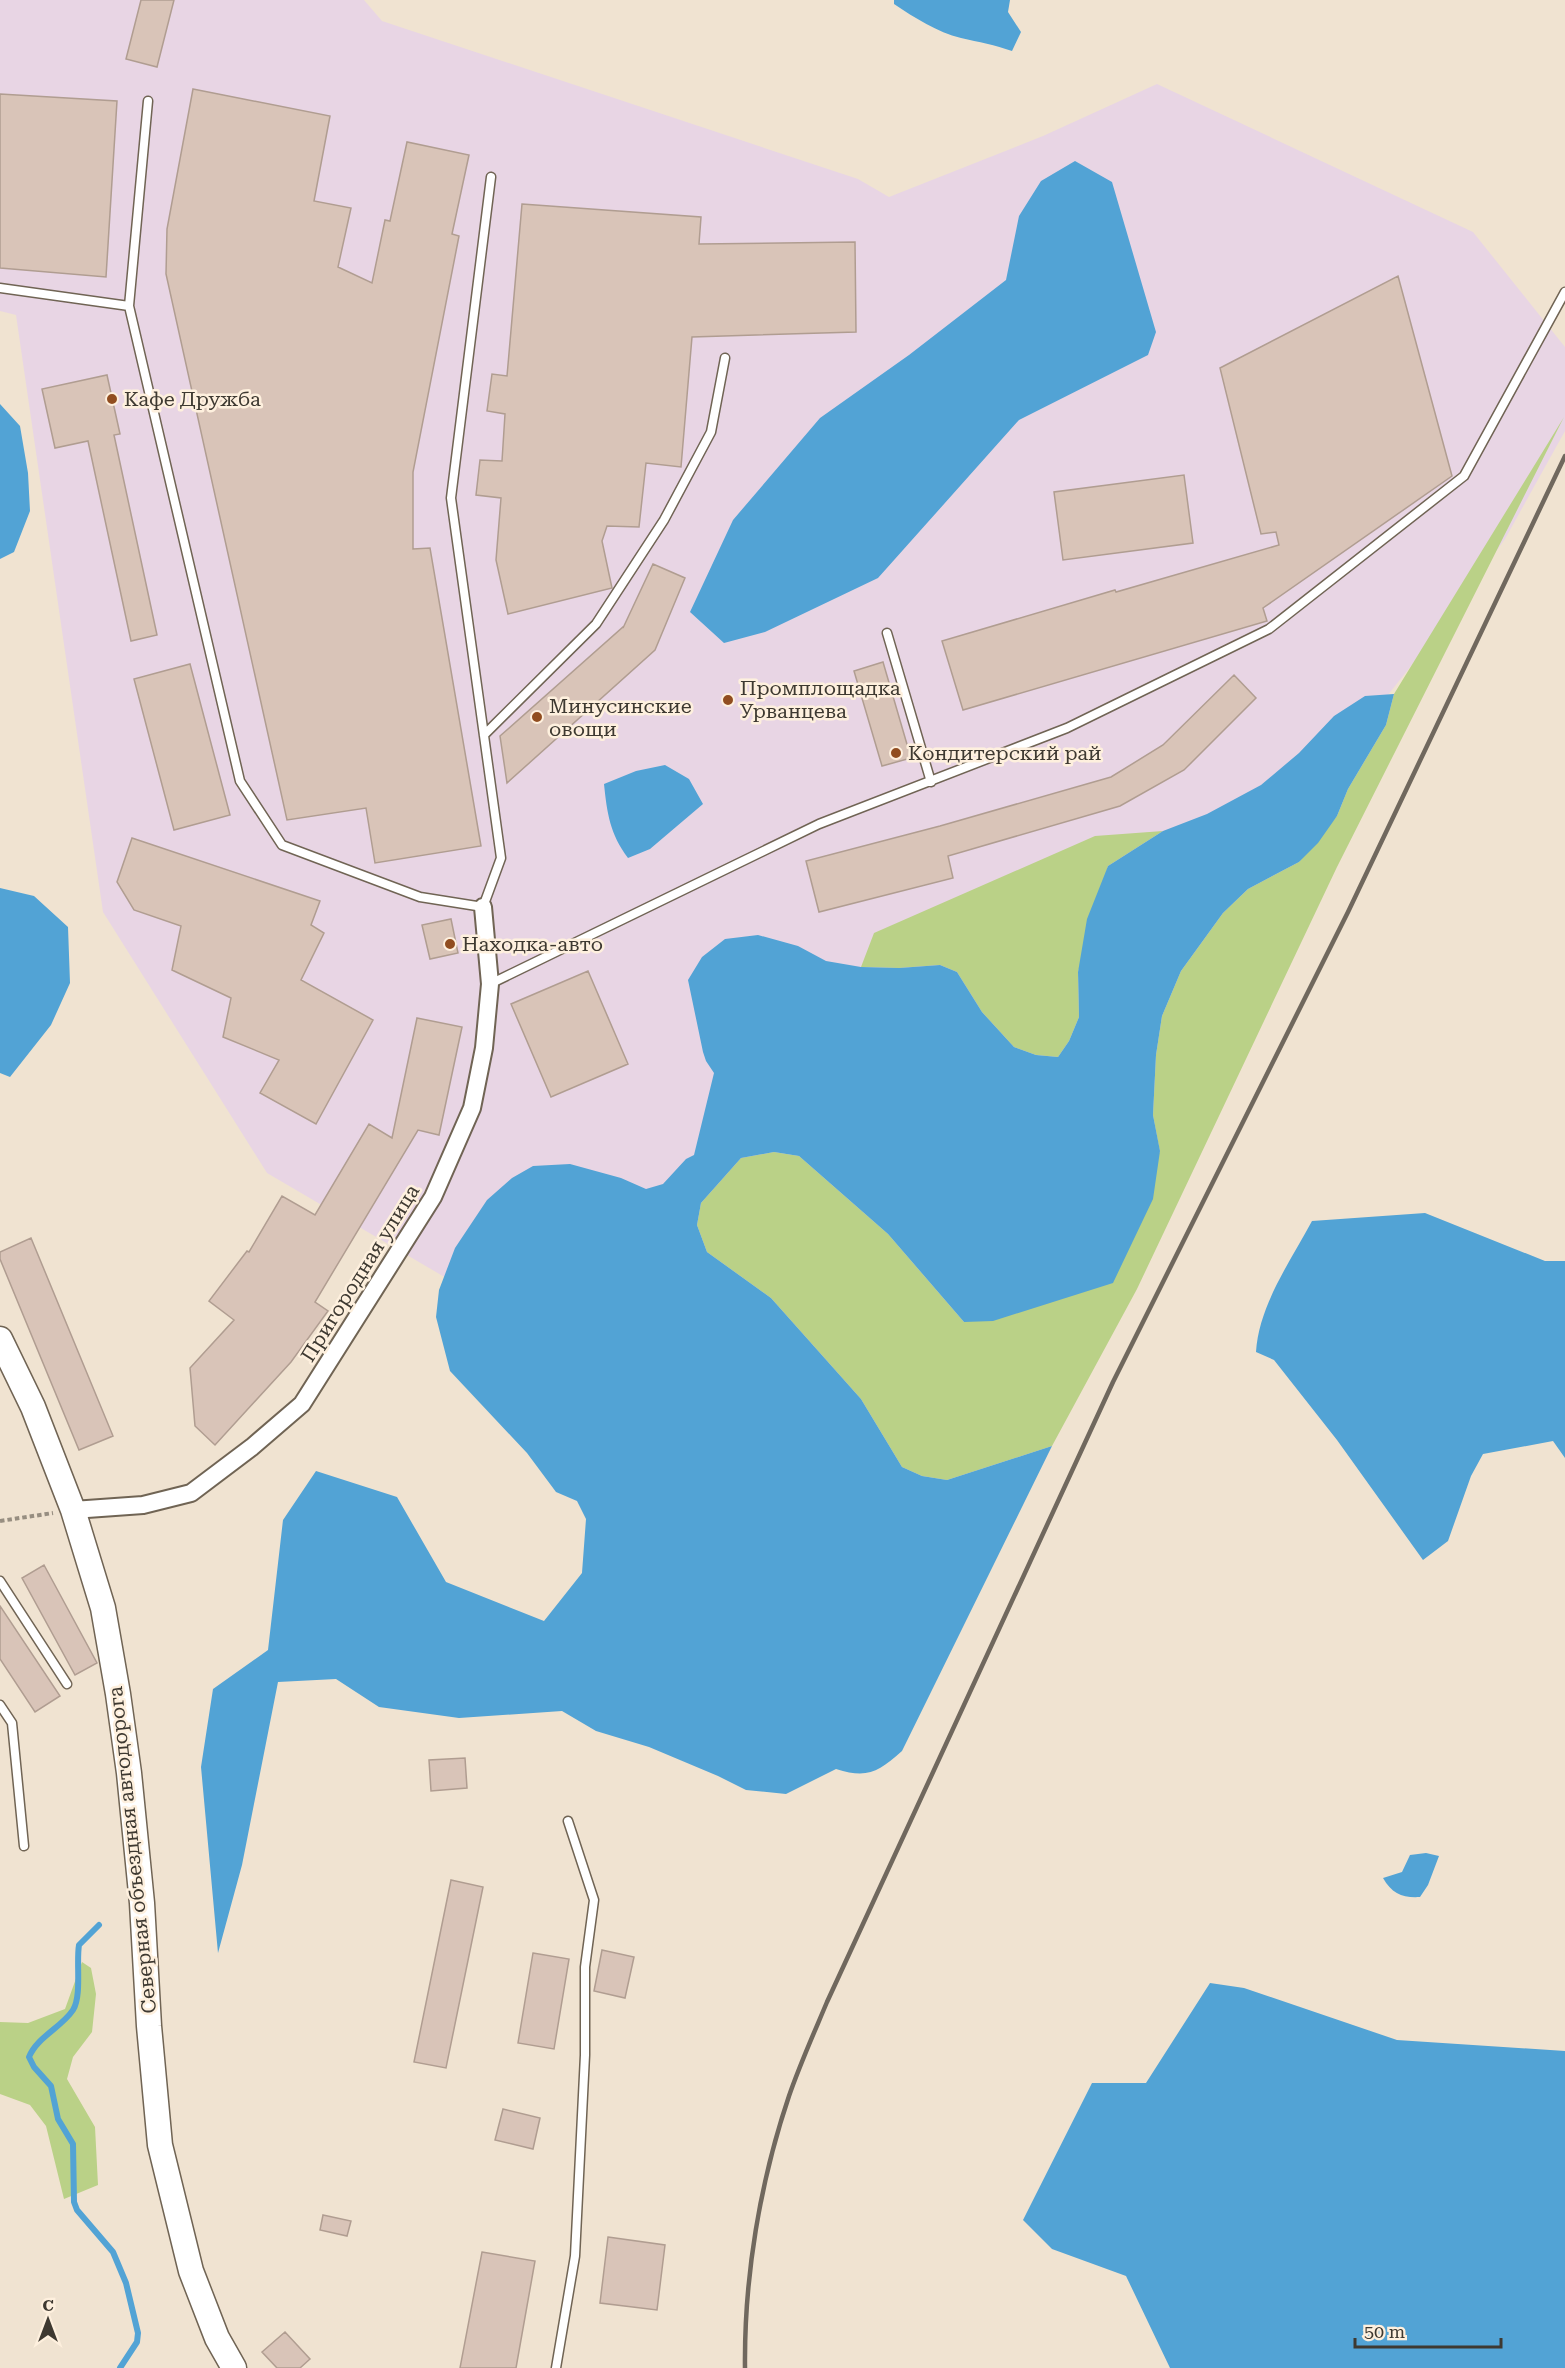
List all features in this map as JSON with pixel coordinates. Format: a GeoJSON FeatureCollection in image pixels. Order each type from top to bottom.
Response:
{"type":"FeatureCollection","features":[{"type":"Feature","properties":{"kind":"street","name":"Пригородная улица"},"geometry":{"type":"LineString","coordinates":[[73,1510],[143,1505],[191,1493],[252,1448],[302,1404],[433,1197],[472,1108],[484,1048],[490,984],[483,907]]}},
{"type":"Feature","properties":{"kind":"street","name":"Северная объездная автодорога"},"geometry":{"type":"LineString","coordinates":[[0,1339],[33,1407],[73,1510],[103,1608],[118,1694],[140,1892],[160,2145],[191,2271],[217,2338],[234,2368]]}},
{"type":"Feature","properties":{"kind":"lane"},"geometry":{"type":"LineString","coordinates":[[148,101],[129,306],[240,781],[282,845],[420,897],[483,907],[501,858],[451,498],[491,177]]}},
{"type":"Feature","properties":{"kind":"lane"},"geometry":{"type":"LineString","coordinates":[[0,288],[129,306]]}},
{"type":"Feature","properties":{"kind":"lane"},"geometry":{"type":"LineString","coordinates":[[490,984],[819,824],[1067,728],[1269,629],[1464,476],[1565,292]]}},
{"type":"Feature","properties":{"kind":"lane"},"geometry":{"type":"LineString","coordinates":[[484,735],[596,624],[664,520],[711,432],[725,358]]}},
{"type":"Feature","properties":{"kind":"lane"},"geometry":{"type":"LineString","coordinates":[[887,633],[931,782]]}},
{"type":"Feature","properties":{"kind":"lane"},"geometry":{"type":"LineString","coordinates":[[0,1581],[67,1684]]}},
{"type":"Feature","properties":{"kind":"lane"},"geometry":{"type":"LineString","coordinates":[[0,1705],[12,1723],[24,1846]]}},
{"type":"Feature","properties":{"kind":"lane"},"geometry":{"type":"LineString","coordinates":[[556,2368],[575,2256],[585,2055],[585,1967],[594,1900],[568,1821]]}},
{"type":"Feature","properties":{"kind":"path"},"geometry":{"type":"LineString","coordinates":[[0,1521],[73,1510]]}},
{"type":"Feature","properties":{"kind":"shaded area","name":"Промплощадка Урванцева"},"geometry":{"type":"Polygon","coordinates":[[[0,0],[364,0],[382,21],[858,179],[889,197],[1043,136],[1157,84],[1473,232],[1565,347],[1565,431],[1505,539],[1441,628],[1327,772],[671,1219],[482,1299],[267,1173],[103,912],[16,315],[0,311],[0,0]]]}},
{"type":"Feature","properties":{"kind":"green space"},"geometry":{"type":"Polygon","coordinates":[[[1564,417],[1337,867],[1137,1289],[1052,1446],[947,1480],[922,1476],[902,1467],[861,1399],[771,1298],[707,1252],[697,1225],[701,1203],[741,1158],[774,1152],[799,1156],[888,1234],[964,1322],[1160,1152],[1153,1115],[1156,1055],[1162,1016],[1181,971],[1223,913],[1248,889],[1299,862],[1337,816],[1348,789],[1386,725],[1394,694],[1564,417]]]}},
{"type":"Feature","properties":{"kind":"green space"},"geometry":{"type":"Polygon","coordinates":[[[1163,831],[1108,866],[1078,972],[1079,1017],[1069,1041],[1058,1057],[1036,1055],[1014,1047],[982,1012],[957,972],[940,965],[899,968],[861,967],[874,933],[1095,836],[1163,831]]]}},
{"type":"Feature","properties":{"kind":"green space"},"geometry":{"type":"Polygon","coordinates":[[[82,1962],[91,1968],[96,1994],[92,2032],[73,2057],[67,2079],[95,2127],[98,2185],[64,2199],[46,2126],[30,2105],[0,2094],[0,2022],[28,2023],[65,2009],[82,1962]]]}},
{"type":"Feature","properties":{"kind":"water"},"geometry":{"type":"Polygon","coordinates":[[[894,0],[1010,0],[1008,12],[1021,32],[1012,51],[943,32],[894,4],[894,0]]]}},
{"type":"Feature","properties":{"kind":"water"},"geometry":{"type":"Polygon","coordinates":[[[1075,161],[1112,182],[1156,332],[1148,355],[1019,420],[878,578],[765,632],[724,643],[690,612],[733,520],[820,418],[909,355],[1006,280],[1019,216],[1041,181],[1075,161]]]}},
{"type":"Feature","properties":{"kind":"water"},"geometry":{"type":"Polygon","coordinates":[[[0,404],[20,426],[28,473],[30,511],[14,552],[0,559],[0,404]]]}},
{"type":"Feature","properties":{"kind":"water"},"geometry":{"type":"Polygon","coordinates":[[[1394,694],[1386,725],[1348,789],[1337,816],[1318,843],[1299,862],[1248,889],[1223,913],[1181,971],[1162,1016],[1156,1055],[1153,1115],[1160,1151],[1153,1199],[1113,1283],[993,1321],[964,1322],[888,1234],[799,1156],[774,1152],[741,1158],[701,1203],[697,1225],[707,1252],[771,1298],[861,1399],[902,1467],[922,1476],[947,1480],[1052,1446],[902,1751],[872,1772],[856,1773],[836,1769],[786,1794],[746,1790],[649,1747],[596,1731],[562,1711],[459,1718],[379,1707],[336,1679],[278,1682],[242,1865],[218,1953],[201,1767],[213,1689],[268,1650],[283,1520],[316,1471],[397,1497],[446,1582],[544,1621],[582,1573],[586,1519],[577,1501],[556,1492],[527,1453],[450,1371],[436,1317],[439,1290],[455,1248],[487,1200],[512,1178],[533,1166],[570,1164],[621,1178],[646,1189],[663,1184],[686,1159],[694,1155],[714,1073],[703,1052],[688,980],[702,957],[725,939],[758,935],[798,946],[826,961],[861,967],[899,968],[940,965],[957,972],[982,1012],[1014,1047],[1036,1055],[1058,1057],[1069,1041],[1079,1017],[1078,972],[1087,919],[1108,866],[1163,831],[1207,814],[1261,785],[1299,753],[1334,716],[1365,696],[1394,694]]]}},
{"type":"Feature","properties":{"kind":"water"},"geometry":{"type":"Polygon","coordinates":[[[665,765],[689,779],[703,804],[650,849],[628,858],[610,823],[604,784],[636,771],[665,765]]]}},
{"type":"Feature","properties":{"kind":"water"},"geometry":{"type":"Polygon","coordinates":[[[0,888],[34,896],[68,927],[70,983],[51,1025],[10,1077],[0,1073],[0,888]]]}},
{"type":"Feature","properties":{"kind":"water"},"geometry":{"type":"Polygon","coordinates":[[[1425,1213],[1545,1261],[1565,1261],[1565,1458],[1553,1441],[1483,1454],[1471,1476],[1448,1541],[1423,1560],[1337,1440],[1274,1360],[1256,1352],[1258,1335],[1269,1301],[1312,1221],[1425,1213]]]}},
{"type":"Feature","properties":{"kind":"water"},"geometry":{"type":"Polygon","coordinates":[[[1426,1853],[1439,1856],[1428,1885],[1420,1897],[1403,1896],[1390,1888],[1383,1878],[1402,1872],[1410,1855],[1426,1853]]]}},
{"type":"Feature","properties":{"kind":"water"},"geometry":{"type":"Polygon","coordinates":[[[1210,1983],[1244,1988],[1397,2040],[1565,2051],[1565,2368],[1170,2368],[1126,2276],[1052,2249],[1023,2220],[1092,2083],[1146,2083],[1210,1983]]]}},
{"type":"Feature","properties":{"kind":"building"},"geometry":{"type":"Polygon","coordinates":[[[141,0],[174,0],[157,67],[126,59],[141,0]]]}},
{"type":"Feature","properties":{"kind":"building"},"geometry":{"type":"Polygon","coordinates":[[[193,89],[330,116],[314,201],[351,208],[338,267],[372,283],[385,220],[390,221],[407,142],[469,155],[452,234],[459,236],[413,472],[413,549],[430,548],[481,846],[375,863],[366,808],[287,820],[166,274],[167,229],[193,89]]]}},
{"type":"Feature","properties":{"kind":"building"},"geometry":{"type":"Polygon","coordinates":[[[0,94],[117,101],[106,277],[0,268],[0,94]]]}},
{"type":"Feature","properties":{"kind":"building"},"geometry":{"type":"Polygon","coordinates":[[[522,204],[701,217],[699,244],[855,242],[856,332],[692,337],[681,467],[646,463],[639,527],[607,526],[602,541],[612,588],[508,614],[496,560],[501,498],[476,495],[480,460],[502,461],[505,414],[487,411],[492,374],[507,376],[522,204]]]}},
{"type":"Feature","properties":{"kind":"building"},"geometry":{"type":"Polygon","coordinates":[[[1398,276],[1452,476],[1263,608],[1267,621],[963,710],[942,641],[1279,545],[1276,532],[1261,534],[1220,368],[1398,276]]]}},
{"type":"Feature","properties":{"kind":"building"},"geometry":{"type":"Polygon","coordinates":[[[107,375],[120,434],[114,435],[157,635],[131,641],[88,441],[55,448],[42,389],[107,375]]]}},
{"type":"Feature","properties":{"kind":"building"},"geometry":{"type":"Polygon","coordinates":[[[1184,475],[1193,543],[1063,560],[1054,492],[1184,475]]]}},
{"type":"Feature","properties":{"kind":"building"},"geometry":{"type":"Polygon","coordinates":[[[653,564],[685,578],[655,650],[507,783],[500,736],[623,628],[653,564]]]}},
{"type":"Feature","properties":{"kind":"building"},"geometry":{"type":"Polygon","coordinates":[[[883,662],[911,758],[882,766],[854,671],[883,662]]]}},
{"type":"Feature","properties":{"kind":"building"},"geometry":{"type":"Polygon","coordinates":[[[190,664],[230,815],[174,830],[134,679],[190,664]]]}},
{"type":"Feature","properties":{"kind":"building"},"geometry":{"type":"Polygon","coordinates":[[[1234,675],[1256,698],[1184,770],[1120,806],[948,856],[953,878],[819,912],[806,861],[940,826],[1111,777],[1163,745],[1234,675]]]}},
{"type":"Feature","properties":{"kind":"building"},"geometry":{"type":"Polygon","coordinates":[[[132,838],[320,901],[311,925],[324,933],[301,980],[373,1020],[316,1124],[260,1093],[279,1060],[223,1037],[231,998],[172,970],[181,926],[134,910],[117,882],[132,838]]]}},
{"type":"Feature","properties":{"kind":"building"},"geometry":{"type":"Polygon","coordinates":[[[451,919],[458,953],[430,959],[422,925],[451,919]]]}},
{"type":"Feature","properties":{"kind":"building"},"geometry":{"type":"Polygon","coordinates":[[[588,971],[628,1064],[551,1097],[511,1004],[588,971]]]}},
{"type":"Feature","properties":{"kind":"building"},"geometry":{"type":"Polygon","coordinates":[[[417,1018],[462,1027],[439,1135],[418,1130],[315,1302],[328,1311],[291,1362],[215,1445],[195,1426],[190,1368],[234,1320],[209,1301],[247,1251],[249,1252],[282,1196],[315,1215],[369,1124],[392,1138],[417,1018]]]}},
{"type":"Feature","properties":{"kind":"building"},"geometry":{"type":"Polygon","coordinates":[[[31,1238],[113,1436],[79,1450],[0,1259],[0,1252],[31,1238]]]}},
{"type":"Feature","properties":{"kind":"building"},"geometry":{"type":"Polygon","coordinates":[[[44,1565],[97,1663],[75,1675],[22,1578],[44,1565]]]}},
{"type":"Feature","properties":{"kind":"building"},"geometry":{"type":"Polygon","coordinates":[[[0,1606],[60,1696],[35,1712],[0,1659],[0,1606]]]}},
{"type":"Feature","properties":{"kind":"building"},"geometry":{"type":"Polygon","coordinates":[[[465,1758],[467,1788],[431,1791],[429,1760],[465,1758]]]}},
{"type":"Feature","properties":{"kind":"building"},"geometry":{"type":"Polygon","coordinates":[[[451,1880],[483,1887],[446,2068],[414,2062],[451,1880]]]}},
{"type":"Feature","properties":{"kind":"building"},"geometry":{"type":"Polygon","coordinates":[[[602,1950],[634,1957],[625,1998],[594,1991],[602,1950]]]}},
{"type":"Feature","properties":{"kind":"building"},"geometry":{"type":"Polygon","coordinates":[[[533,1953],[569,1959],[554,2049],[518,2043],[533,1953]]]}},
{"type":"Feature","properties":{"kind":"building"},"geometry":{"type":"Polygon","coordinates":[[[503,2109],[540,2118],[533,2149],[495,2140],[503,2109]]]}},
{"type":"Feature","properties":{"kind":"building"},"geometry":{"type":"Polygon","coordinates":[[[323,2215],[351,2221],[347,2236],[320,2230],[323,2215]]]}},
{"type":"Feature","properties":{"kind":"building"},"geometry":{"type":"Polygon","coordinates":[[[608,2237],[665,2245],[657,2310],[600,2303],[608,2237]]]}},
{"type":"Feature","properties":{"kind":"building"},"geometry":{"type":"Polygon","coordinates":[[[482,2252],[535,2261],[516,2368],[460,2368],[482,2252]]]}},
{"type":"Feature","properties":{"kind":"building"},"geometry":{"type":"Polygon","coordinates":[[[285,2332],[310,2359],[300,2368],[277,2368],[262,2352],[285,2332]]]}},
{"type":"Feature","properties":{"kind":"waterway"},"geometry":{"type":"LineString","coordinates":[[99,1925],[79,1945],[78,1988],[73,2010],[43,2038],[29,2057],[34,2067],[51,2086],[58,2119],[73,2144],[74,2202],[77,2210],[113,2252],[126,2283],[138,2333],[137,2342],[120,2368]]}},
{"type":"Feature","properties":{"kind":"railway"},"geometry":{"type":"LineString","coordinates":[[745,2368],[747,2299],[762,2196],[779,2129],[802,2060],[1113,1382],[1348,912],[1565,456]]}},
{"type":"Feature","properties":{"kind":"place","name":"Кафе Дружба"},"geometry":{"type":"Point","coordinates":[112,399]}},
{"type":"Feature","properties":{"kind":"place","name":"Промплощадка Урванцева"},"geometry":{"type":"Point","coordinates":[728,700]}},
{"type":"Feature","properties":{"kind":"place","name":"Минусинские овощи"},"geometry":{"type":"Point","coordinates":[537,717]}},
{"type":"Feature","properties":{"kind":"place","name":"Кондитерский рай"},"geometry":{"type":"Point","coordinates":[896,753]}},
{"type":"Feature","properties":{"kind":"place","name":"Находка-авто"},"geometry":{"type":"Point","coordinates":[450,944]}}]}
